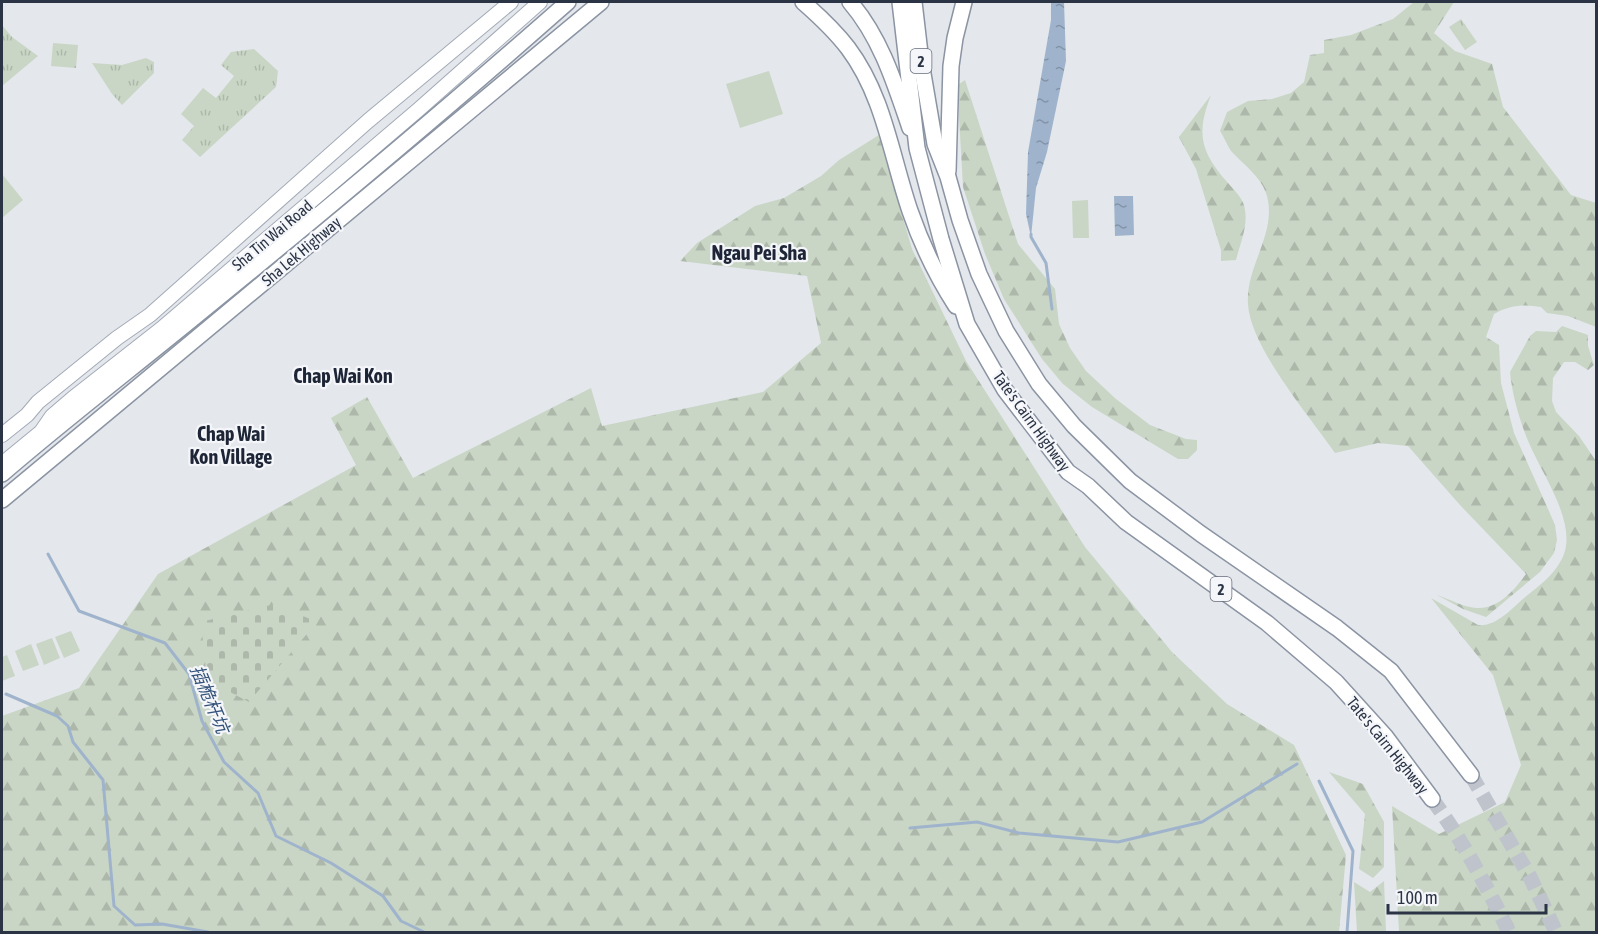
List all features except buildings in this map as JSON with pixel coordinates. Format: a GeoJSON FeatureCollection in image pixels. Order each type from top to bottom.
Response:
{"type":"FeatureCollection","features":[{"type":"Feature","properties":{"kind":"highway","name":"Sha Lek Highway"},"geometry":{"type":"LineString","coordinates":[[2,474],[25,452],[202,311],[491,70],[568,2]]}},
{"type":"Feature","properties":{"kind":"highway"},"geometry":{"type":"LineString","coordinates":[[803,2],[825,21],[843,42],[864,75],[880,108],[910,209],[931,265],[967,324]]}},
{"type":"Feature","properties":{"kind":"highway"},"geometry":{"type":"LineString","coordinates":[[850,2],[865,20],[880,48],[914,131]]}},
{"type":"Feature","properties":{"kind":"highway","name":"Tate's Cairn Highway"},"geometry":{"type":"LineString","coordinates":[[900,2],[914,131],[941,239],[967,324],[1005,390],[1068,472],[1088,486],[1126,522],[1236,600],[1295,646],[1336,682],[1367,714],[1432,799]]}},
{"type":"Feature","properties":{"kind":"highway","name":"Tate's Cairn Highway"},"geometry":{"type":"LineString","coordinates":[[914,2],[935,144],[976,265],[1006,331],[1039,384],[1074,426],[1130,481],[1371,653],[1391,671],[1471,776]]}},
{"type":"Feature","properties":{"kind":"highway"},"geometry":{"type":"LineString","coordinates":[[948,177],[948,106],[953,50],[964,2]]}},
{"type":"Feature","properties":{"kind":"highway","name":"Sha Lek Highway"},"geometry":{"type":"LineString","coordinates":[[2,500],[599,4]]}},
{"type":"Feature","properties":{"kind":"highway"},"geometry":{"type":"LineString","coordinates":[[2,466],[25,452]]}},
{"type":"Feature","properties":{"kind":"main road","name":"Sha Tin Wai Road"},"geometry":{"type":"LineString","coordinates":[[2,435],[27,415],[38,402],[117,338],[150,315],[368,122],[511,2]]}},
{"type":"Feature","properties":{"kind":"main road","name":"Sha Tin Wai Road"},"geometry":{"type":"LineString","coordinates":[[2,466],[41,432],[52,416],[170,322],[418,110],[540,2]]}},
{"type":"Feature","properties":{"kind":"green space"},"geometry":{"type":"Polygon","coordinates":[[[1414,2],[1454,2],[1434,33],[1455,51],[1492,64],[1503,107],[1571,195],[1596,203],[1596,327],[1568,316],[1547,313],[1541,307],[1517,306],[1494,314],[1486,337],[1499,345],[1501,383],[1514,433],[1555,525],[1557,540],[1554,553],[1540,572],[1486,617],[1463,609],[1437,595],[1467,607],[1485,607],[1506,597],[1526,574],[1408,446],[1378,443],[1335,453],[1270,361],[1251,321],[1248,304],[1251,276],[1268,221],[1269,207],[1266,193],[1255,176],[1231,151],[1220,131],[1227,112],[1248,101],[1272,99],[1291,93],[1304,82],[1310,55],[1324,53],[1324,40],[1351,35],[1393,19],[1414,2]]]}},
{"type":"Feature","properties":{"kind":"green space"},"geometry":{"type":"Polygon","coordinates":[[[1461,19],[1477,42],[1465,50],[1449,27],[1461,19]]]}},
{"type":"Feature","properties":{"kind":"green space"},"geometry":{"type":"Polygon","coordinates":[[[2,25],[12,37],[38,56],[2,86],[2,25]]]}},
{"type":"Feature","properties":{"kind":"green space"},"geometry":{"type":"Polygon","coordinates":[[[53,43],[78,45],[76,68],[51,66],[53,43]]]}},
{"type":"Feature","properties":{"kind":"green space"},"geometry":{"type":"Polygon","coordinates":[[[254,49],[278,71],[276,87],[200,157],[182,140],[194,126],[181,114],[203,88],[216,98],[234,76],[221,65],[231,52],[254,49]]]}},
{"type":"Feature","properties":{"kind":"green space"},"geometry":{"type":"Polygon","coordinates":[[[146,58],[154,62],[154,73],[122,105],[92,63],[122,65],[146,58]]]}},
{"type":"Feature","properties":{"kind":"green space"},"geometry":{"type":"Polygon","coordinates":[[[769,71],[783,114],[740,128],[726,84],[769,71]]]}},
{"type":"Feature","properties":{"kind":"green space"},"geometry":{"type":"Polygon","coordinates":[[[965,80],[1018,244],[1055,289],[1059,324],[1070,348],[1086,371],[1116,399],[1150,425],[1186,439],[1197,440],[1197,450],[1188,459],[1178,459],[1168,453],[1092,407],[1063,384],[1042,359],[1004,299],[985,254],[963,187],[958,99],[959,84],[965,80]]]}},
{"type":"Feature","properties":{"kind":"green space"},"geometry":{"type":"Polygon","coordinates":[[[1211,95],[1203,121],[1203,142],[1211,161],[1239,195],[1246,216],[1245,229],[1236,260],[1221,261],[1221,250],[1196,169],[1179,137],[1211,95]]]}},
{"type":"Feature","properties":{"kind":"green space"},"geometry":{"type":"Polygon","coordinates":[[[879,135],[912,249],[966,361],[1085,547],[1172,652],[1227,704],[1294,745],[1346,855],[1339,932],[2,932],[2,716],[79,688],[158,574],[356,465],[331,418],[367,397],[413,478],[591,388],[602,426],[763,392],[821,343],[807,276],[680,261],[697,243],[755,206],[784,198],[821,176],[839,160],[879,135]]]}},
{"type":"Feature","properties":{"kind":"green space"},"geometry":{"type":"Polygon","coordinates":[[[2,174],[23,200],[2,218],[2,174]]]}},
{"type":"Feature","properties":{"kind":"green space"},"geometry":{"type":"Polygon","coordinates":[[[1088,200],[1089,238],[1073,238],[1072,201],[1088,200]]]}},
{"type":"Feature","properties":{"kind":"green space"},"geometry":{"type":"Polygon","coordinates":[[[1562,326],[1588,335],[1588,346],[1594,365],[1588,370],[1575,362],[1564,362],[1553,378],[1552,401],[1556,412],[1579,436],[1596,461],[1596,932],[1399,932],[1392,806],[1439,834],[1505,802],[1521,765],[1493,675],[1431,598],[1478,625],[1485,625],[1503,616],[1541,584],[1561,561],[1566,541],[1562,513],[1529,443],[1515,399],[1510,372],[1530,336],[1536,331],[1556,332],[1562,326]]]}},
{"type":"Feature","properties":{"kind":"green space"},"geometry":{"type":"Polygon","coordinates":[[[275,604],[317,622],[249,702],[207,680],[201,622],[275,604]]]}},
{"type":"Feature","properties":{"kind":"green space"},"geometry":{"type":"Polygon","coordinates":[[[71,631],[80,651],[64,658],[55,637],[71,631]]]}},
{"type":"Feature","properties":{"kind":"green space"},"geometry":{"type":"Polygon","coordinates":[[[52,638],[60,658],[44,665],[36,644],[52,638]]]}},
{"type":"Feature","properties":{"kind":"green space"},"geometry":{"type":"Polygon","coordinates":[[[31,644],[39,665],[23,671],[15,651],[31,644]]]}},
{"type":"Feature","properties":{"kind":"green space"},"geometry":{"type":"Polygon","coordinates":[[[7,655],[15,676],[2,681],[2,657],[7,655]]]}},
{"type":"Feature","properties":{"kind":"green space"},"geometry":{"type":"Polygon","coordinates":[[[1329,772],[1363,784],[1384,822],[1384,867],[1373,878],[1359,869],[1365,814],[1329,772]]]}},
{"type":"Feature","properties":{"kind":"green space"},"geometry":{"type":"Polygon","coordinates":[[[1384,881],[1386,932],[1357,932],[1354,882],[1370,892],[1384,881]]]}},
{"type":"Feature","properties":{"kind":"water"},"geometry":{"type":"Polygon","coordinates":[[[1051,2],[1064,2],[1066,61],[1047,152],[1036,188],[1031,237],[1026,214],[1028,152],[1051,20],[1051,2]]]}},
{"type":"Feature","properties":{"kind":"water"},"geometry":{"type":"Polygon","coordinates":[[[1114,196],[1133,196],[1134,235],[1115,236],[1114,196]]]}},
{"type":"Feature","properties":{"kind":"waterway"},"geometry":{"type":"LineString","coordinates":[[1031,234],[1046,263],[1052,309]]}},
{"type":"Feature","properties":{"kind":"waterway","name":"插桅杆坑"},"geometry":{"type":"LineString","coordinates":[[48,554],[79,611],[165,643],[189,674],[202,721],[224,762],[258,793],[276,836],[331,863],[383,896],[401,921],[424,932]]}},
{"type":"Feature","properties":{"kind":"waterway"},"geometry":{"type":"LineString","coordinates":[[6,694],[57,716],[68,726],[73,742],[103,780],[114,906],[135,925],[162,924],[208,932]]}},
{"type":"Feature","properties":{"kind":"waterway"},"geometry":{"type":"LineString","coordinates":[[910,828],[977,822],[1019,833],[1118,842],[1202,822],[1297,764]]}},
{"type":"Feature","properties":{"kind":"waterway"},"geometry":{"type":"LineString","coordinates":[[1319,781],[1353,851],[1347,932]]}},
{"type":"Feature","properties":{"kind":"tunnel"},"geometry":{"type":"LineString","coordinates":[[1471,775],[1530,877],[1556,932]]}},
{"type":"Feature","properties":{"kind":"tunnel"},"geometry":{"type":"LineString","coordinates":[[1432,799],[1474,864],[1509,932]]}},
{"type":"Feature","properties":{"kind":"district","name":"Ngau Pei Sha"},"geometry":{"type":"Point","coordinates":[759,252]}},
{"type":"Feature","properties":{"kind":"district","name":"Chap Wai Kon"},"geometry":{"type":"Point","coordinates":[343,375]}},
{"type":"Feature","properties":{"kind":"district","name":"Chap Wai Kon Village"},"geometry":{"type":"Point","coordinates":[231,444]}}]}
